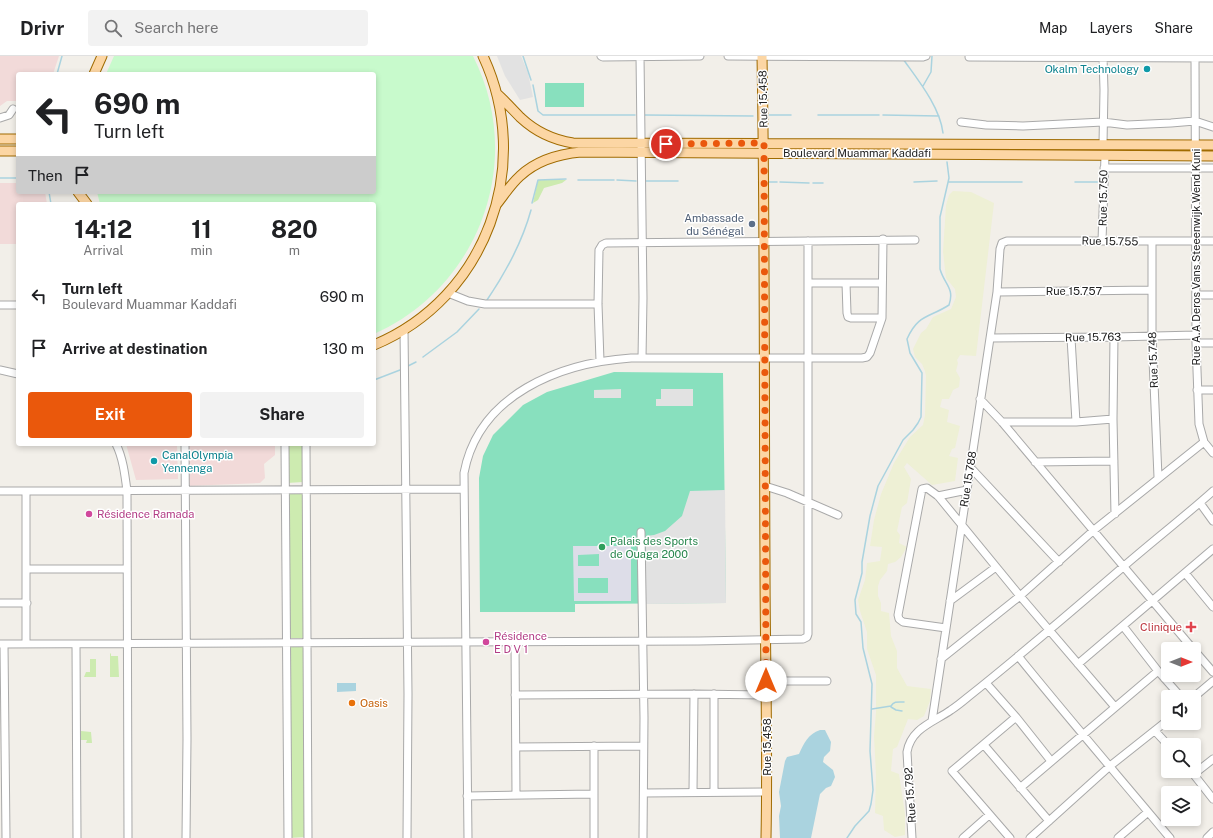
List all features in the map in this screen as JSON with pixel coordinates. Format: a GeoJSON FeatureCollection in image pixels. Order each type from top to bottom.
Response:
{"type":"FeatureCollection","features":[{"type":"Feature","properties":{"kind":"main road"},"geometry":{"type":"LineString","coordinates":[[95,72],[102,56]]}},
{"type":"Feature","properties":{"kind":"main road"},"geometry":{"type":"LineString","coordinates":[[376,344],[404,329],[427,313],[448,293],[466,271],[487,232],[502,182],[504,149],[503,125],[497,94],[483,56]]}},
{"type":"Feature","properties":{"kind":"main road","name":"Rue 15.458"},"geometry":{"type":"LineString","coordinates":[[762,56],[766,486],[766,838]]}},
{"type":"Feature","properties":{"kind":"main road","name":"Boulevard Muammar Kaddafi"},"geometry":{"type":"LineString","coordinates":[[497,94],[522,118],[542,133],[565,141],[587,144],[764,143],[1213,145]]}},
{"type":"Feature","properties":{"kind":"main road"},"geometry":{"type":"LineString","coordinates":[[0,139],[15,139]]}},
{"type":"Feature","properties":{"kind":"main road"},"geometry":{"type":"LineString","coordinates":[[0,151],[16,152]]}},
{"type":"Feature","properties":{"kind":"main road","name":"Boulevard Muammar Kaddafi"},"geometry":{"type":"LineString","coordinates":[[496,205],[519,177],[528,170],[549,159],[581,152],[1213,156]]}},
{"type":"Feature","properties":{"kind":"street"},"geometry":{"type":"LineString","coordinates":[[601,56],[700,56]]}},
{"type":"Feature","properties":{"kind":"street"},"geometry":{"type":"LineString","coordinates":[[728,56],[926,56]]}},
{"type":"Feature","properties":{"kind":"street"},"geometry":{"type":"LineString","coordinates":[[640,57],[643,242],[642,358]]}},
{"type":"Feature","properties":{"kind":"street"},"geometry":{"type":"LineString","coordinates":[[969,57],[1213,58]]}},
{"type":"Feature","properties":{"kind":"street"},"geometry":{"type":"LineString","coordinates":[[1103,57],[1103,144]]}},
{"type":"Feature","properties":{"kind":"street","name":"Rue A.A Deros Vans Steeenwijk Wend Kuni"},"geometry":{"type":"LineString","coordinates":[[1195,57],[1197,390],[1199,424],[1204,442],[1213,453]]}},
{"type":"Feature","properties":{"kind":"street"},"geometry":{"type":"LineString","coordinates":[[0,118],[9,115],[13,109]]}},
{"type":"Feature","properties":{"kind":"street"},"geometry":{"type":"LineString","coordinates":[[961,122],[986,125],[1023,126],[1103,122],[1127,124],[1195,121],[1213,127]]}},
{"type":"Feature","properties":{"kind":"street","name":"Rue 15.750"},"geometry":{"type":"LineString","coordinates":[[1102,241],[1104,156]]}},
{"type":"Feature","properties":{"kind":"street"},"geometry":{"type":"LineString","coordinates":[[1104,168],[1213,168]]}},
{"type":"Feature","properties":{"kind":"street"},"geometry":{"type":"LineString","coordinates":[[468,838],[464,473],[469,455],[483,427],[502,406],[524,389],[552,375],[580,365],[600,361],[611,359],[642,358],[867,357],[870,353],[882,318],[883,239]]}},
{"type":"Feature","properties":{"kind":"street"},"geometry":{"type":"LineString","coordinates":[[600,361],[598,304],[599,250],[606,243],[883,239],[915,240]]}},
{"type":"Feature","properties":{"kind":"street"},"geometry":{"type":"LineString","coordinates":[[6,838],[2,644],[766,640],[803,639],[807,637],[808,241]]}},
{"type":"Feature","properties":{"kind":"street","name":"Rue 15.755"},"geometry":{"type":"LineString","coordinates":[[1007,241],[1213,241]]}},
{"type":"Feature","properties":{"kind":"street","name":"Rue 15.788"},"geometry":{"type":"LineString","coordinates":[[932,721],[997,292],[1000,249],[1002,243],[1007,241]]}},
{"type":"Feature","properties":{"kind":"street","name":"Rue 15.748"},"geometry":{"type":"LineString","coordinates":[[1152,242],[1152,336],[1158,477]]}},
{"type":"Feature","properties":{"kind":"street"},"geometry":{"type":"LineString","coordinates":[[808,283],[882,283]]}},
{"type":"Feature","properties":{"kind":"street"},"geometry":{"type":"LineString","coordinates":[[846,283],[848,317],[882,318]]}},
{"type":"Feature","properties":{"kind":"street","name":"Rue 15.757"},"geometry":{"type":"LineString","coordinates":[[997,292],[1151,290]]}},
{"type":"Feature","properties":{"kind":"street"},"geometry":{"type":"LineString","coordinates":[[448,293],[468,301],[485,304],[598,304]]}},
{"type":"Feature","properties":{"kind":"street"},"geometry":{"type":"LineString","coordinates":[[1196,295],[1213,295]]}},
{"type":"Feature","properties":{"kind":"street"},"geometry":{"type":"LineString","coordinates":[[0,305],[16,306]]}},
{"type":"Feature","properties":{"kind":"street"},"geometry":{"type":"LineString","coordinates":[[404,329],[406,642],[408,694],[407,838]]}},
{"type":"Feature","properties":{"kind":"street","name":"Rue 15.763"},"geometry":{"type":"LineString","coordinates":[[990,338],[1196,335]]}},
{"type":"Feature","properties":{"kind":"street"},"geometry":{"type":"LineString","coordinates":[[1114,337],[1115,514]]}},
{"type":"Feature","properties":{"kind":"street"},"geometry":{"type":"LineString","coordinates":[[1071,338],[1076,422]]}},
{"type":"Feature","properties":{"kind":"street"},"geometry":{"type":"LineString","coordinates":[[1196,343],[1213,343]]}},
{"type":"Feature","properties":{"kind":"street"},"geometry":{"type":"LineString","coordinates":[[0,370],[16,374]]}},
{"type":"Feature","properties":{"kind":"street"},"geometry":{"type":"LineString","coordinates":[[1197,390],[1213,390]]}},
{"type":"Feature","properties":{"kind":"street"},"geometry":{"type":"LineString","coordinates":[[980,399],[1002,422],[1187,642]]}},
{"type":"Feature","properties":{"kind":"street"},"geometry":{"type":"LineString","coordinates":[[1002,422],[1076,422],[1114,419]]}},
{"type":"Feature","properties":{"kind":"street"},"geometry":{"type":"LineString","coordinates":[[941,659],[1020,596],[1094,530],[1158,477],[1204,442],[1213,442]]}},
{"type":"Feature","properties":{"kind":"street"},"geometry":{"type":"LineString","coordinates":[[117,446],[124,469],[127,491],[128,838]]}},
{"type":"Feature","properties":{"kind":"street"},"geometry":{"type":"LineString","coordinates":[[185,446],[187,739],[186,838]]}},
{"type":"Feature","properties":{"kind":"street"},"geometry":{"type":"LineString","coordinates":[[285,446],[288,838]]}},
{"type":"Feature","properties":{"kind":"street"},"geometry":{"type":"LineString","coordinates":[[306,446],[308,838]]}},
{"type":"Feature","properties":{"kind":"street"},"geometry":{"type":"LineString","coordinates":[[1035,462],[1114,461]]}},
{"type":"Feature","properties":{"kind":"street"},"geometry":{"type":"LineString","coordinates":[[970,467],[1059,562]]}},
{"type":"Feature","properties":{"kind":"street"},"geometry":{"type":"LineString","coordinates":[[766,486],[838,515]]}},
{"type":"Feature","properties":{"kind":"street"},"geometry":{"type":"LineString","coordinates":[[946,628],[903,622],[898,615],[922,489],[927,488],[938,496],[961,526],[1115,707]]}},
{"type":"Feature","properties":{"kind":"street"},"geometry":{"type":"LineString","coordinates":[[0,491],[464,489]]}},
{"type":"Feature","properties":{"kind":"street"},"geometry":{"type":"LineString","coordinates":[[938,496],[967,490]]}},
{"type":"Feature","properties":{"kind":"street"},"geometry":{"type":"LineString","coordinates":[[932,721],[951,711],[986,683],[1200,503],[1213,490]]}},
{"type":"Feature","properties":{"kind":"street"},"geometry":{"type":"LineString","coordinates":[[26,491],[26,644]]}},
{"type":"Feature","properties":{"kind":"street"},"geometry":{"type":"LineString","coordinates":[[1200,503],[1213,520]]}},
{"type":"Feature","properties":{"kind":"street"},"geometry":{"type":"LineString","coordinates":[[641,532],[644,793],[643,838]]}},
{"type":"Feature","properties":{"kind":"street"},"geometry":{"type":"LineString","coordinates":[[1078,664],[1213,549]]}},
{"type":"Feature","properties":{"kind":"street"},"geometry":{"type":"LineString","coordinates":[[950,601],[996,567]]}},
{"type":"Feature","properties":{"kind":"street"},"geometry":{"type":"LineString","coordinates":[[26,569],[127,569]]}},
{"type":"Feature","properties":{"kind":"street"},"geometry":{"type":"LineString","coordinates":[[1185,573],[1213,608]]}},
{"type":"Feature","properties":{"kind":"street"},"geometry":{"type":"LineString","coordinates":[[0,603],[26,603]]}},
{"type":"Feature","properties":{"kind":"street"},"geometry":{"type":"LineString","coordinates":[[1123,626],[1174,690]]}},
{"type":"Feature","properties":{"kind":"street"},"geometry":{"type":"LineString","coordinates":[[515,642],[516,795]]}},
{"type":"Feature","properties":{"kind":"street"},"geometry":{"type":"LineString","coordinates":[[76,644],[77,838]]}},
{"type":"Feature","properties":{"kind":"street"},"geometry":{"type":"LineString","coordinates":[[1018,656],[1170,838]]}},
{"type":"Feature","properties":{"kind":"street"},"geometry":{"type":"LineString","coordinates":[[1201,658],[1213,672]]}},
{"type":"Feature","properties":{"kind":"street"},"geometry":{"type":"LineString","coordinates":[[1020,788],[1158,671]]}},
{"type":"Feature","properties":{"kind":"street"},"geometry":{"type":"LineString","coordinates":[[766,681],[827,681]]}},
{"type":"Feature","properties":{"kind":"street"},"geometry":{"type":"LineString","coordinates":[[1201,691],[1213,681]]}},
{"type":"Feature","properties":{"kind":"street"},"geometry":{"type":"LineString","coordinates":[[986,683],[1016,717],[1051,761]]}},
{"type":"Feature","properties":{"kind":"street"},"geometry":{"type":"LineString","coordinates":[[693,792],[694,694]]}},
{"type":"Feature","properties":{"kind":"street"},"geometry":{"type":"LineString","coordinates":[[714,694],[714,792]]}},
{"type":"Feature","properties":{"kind":"street"},"geometry":{"type":"LineString","coordinates":[[515,695],[766,695]]}},
{"type":"Feature","properties":{"kind":"street"},"geometry":{"type":"LineString","coordinates":[[1010,838],[952,771],[1016,717]]}},
{"type":"Feature","properties":{"kind":"street","name":"Rue 15.792"},"geometry":{"type":"LineString","coordinates":[[912,838],[907,752],[908,744],[913,736],[932,721]]}},
{"type":"Feature","properties":{"kind":"street"},"geometry":{"type":"LineString","coordinates":[[1030,838],[1110,766],[1161,726]]}},
{"type":"Feature","properties":{"kind":"street"},"geometry":{"type":"LineString","coordinates":[[1156,731],[1162,738]]}},
{"type":"Feature","properties":{"kind":"street"},"geometry":{"type":"LineString","coordinates":[[984,745],[1049,821]]}},
{"type":"Feature","properties":{"kind":"street"},"geometry":{"type":"LineString","coordinates":[[594,746],[594,838]]}},
{"type":"Feature","properties":{"kind":"street"},"geometry":{"type":"LineString","coordinates":[[516,747],[643,746]]}},
{"type":"Feature","properties":{"kind":"street"},"geometry":{"type":"LineString","coordinates":[[1201,767],[1213,759]]}},
{"type":"Feature","properties":{"kind":"street"},"geometry":{"type":"LineString","coordinates":[[1196,778],[1213,799]]}},
{"type":"Feature","properties":{"kind":"street"},"geometry":{"type":"LineString","coordinates":[[644,793],[767,792]]}},
{"type":"Feature","properties":{"kind":"street"},"geometry":{"type":"LineString","coordinates":[[467,796],[594,794]]}},
{"type":"Feature","properties":{"kind":"street"},"geometry":{"type":"LineString","coordinates":[[1118,838],[1148,812]]}},
{"type":"Feature","properties":{"kind":"street"},"geometry":{"type":"LineString","coordinates":[[963,838],[989,815]]}},
{"type":"Feature","properties":{"kind":"street"},"geometry":{"type":"LineString","coordinates":[[1206,838],[1213,832]]}},
{"type":"Feature","properties":{"kind":"shaded area"},"geometry":{"type":"Polygon","coordinates":[[[0,56],[59,56],[54,72],[16,72],[16,101],[7,101],[0,106],[0,56]]]}},
{"type":"Feature","properties":{"kind":"shaded area"},"geometry":{"type":"Polygon","coordinates":[[[497,56],[521,56],[528,73],[533,97],[520,100],[505,76],[497,56]]]}},
{"type":"Feature","properties":{"kind":"shaded area"},"geometry":{"type":"Polygon","coordinates":[[[0,183],[16,183],[16,194],[45,194],[47,202],[16,202],[16,244],[0,244],[0,183]]]}},
{"type":"Feature","properties":{"kind":"shaded area"},"geometry":{"type":"Polygon","coordinates":[[[621,389],[621,398],[594,398],[594,390],[621,389]]]}},
{"type":"Feature","properties":{"kind":"shaded area"},"geometry":{"type":"Polygon","coordinates":[[[661,389],[693,389],[693,406],[656,406],[656,399],[661,399],[661,389]]]}},
{"type":"Feature","properties":{"kind":"shaded area","name":"CanalOlympia Yennenga"},"geometry":{"type":"Polygon","coordinates":[[[127,446],[177,446],[178,479],[136,480],[127,446]]]}},
{"type":"Feature","properties":{"kind":"shaded area"},"geometry":{"type":"Polygon","coordinates":[[[186,446],[275,446],[275,455],[264,464],[265,478],[260,483],[187,486],[186,446]]]}},
{"type":"Feature","properties":{"kind":"shaded area"},"geometry":{"type":"Polygon","coordinates":[[[725,490],[726,603],[646,604],[646,536],[665,531],[682,516],[690,491],[725,490]]]}},
{"type":"Feature","properties":{"kind":"shaded area"},"geometry":{"type":"Polygon","coordinates":[[[573,546],[631,546],[631,601],[574,601],[573,546]],[[599,554],[578,555],[578,566],[599,566],[599,554]],[[578,578],[578,593],[608,593],[608,578],[578,578]]]}},
{"type":"Feature","properties":{"kind":"green space"},"geometry":{"type":"Polygon","coordinates":[[[114,56],[473,56],[488,96],[495,137],[493,177],[483,216],[466,253],[442,285],[411,313],[376,333],[376,202],[100,202],[98,194],[376,194],[376,72],[107,72],[114,56]]]}},
{"type":"Feature","properties":{"kind":"green space"},"geometry":{"type":"Polygon","coordinates":[[[545,83],[584,83],[584,107],[545,107],[545,83]]]}},
{"type":"Feature","properties":{"kind":"green space"},"geometry":{"type":"Polygon","coordinates":[[[538,180],[566,180],[562,183],[544,188],[538,200],[533,203],[538,180]]]}},
{"type":"Feature","properties":{"kind":"green space"},"geometry":{"type":"Polygon","coordinates":[[[953,191],[971,192],[994,203],[976,356],[960,355],[957,360],[958,363],[956,371],[960,378],[959,387],[953,390],[949,399],[942,399],[940,407],[949,410],[947,422],[960,426],[955,448],[952,449],[949,456],[958,458],[955,481],[932,485],[907,463],[904,467],[911,479],[907,503],[902,507],[897,531],[900,535],[899,543],[907,547],[901,557],[895,562],[888,564],[887,571],[880,580],[878,586],[881,611],[889,613],[891,636],[897,651],[897,668],[907,686],[931,689],[930,701],[924,716],[917,720],[908,719],[897,747],[893,749],[891,771],[899,774],[905,814],[905,835],[895,837],[884,830],[883,816],[875,813],[876,775],[874,736],[876,712],[876,675],[867,649],[867,632],[858,600],[865,580],[867,563],[880,561],[882,547],[870,546],[874,520],[881,494],[894,463],[910,437],[923,425],[925,415],[926,376],[922,364],[915,357],[913,349],[921,333],[926,329],[933,317],[951,309],[956,297],[955,289],[946,278],[943,252],[946,205],[949,195],[953,191]]]}},
{"type":"Feature","properties":{"kind":"green space","name":"Palais des Sports de Ouaga 2000"},"geometry":{"type":"Polygon","coordinates":[[[614,372],[723,373],[726,603],[575,604],[575,612],[480,612],[479,478],[483,456],[493,435],[523,405],[547,392],[614,372]]]}},
{"type":"Feature","properties":{"kind":"green space"},"geometry":{"type":"Polygon","coordinates":[[[287,446],[303,446],[303,482],[287,483],[287,446]]]}},
{"type":"Feature","properties":{"kind":"green space"},"geometry":{"type":"Polygon","coordinates":[[[287,494],[302,494],[304,638],[288,638],[287,494]]]}},
{"type":"Feature","properties":{"kind":"green space"},"geometry":{"type":"Polygon","coordinates":[[[287,646],[303,646],[305,837],[289,838],[287,646]]]}},
{"type":"Feature","properties":{"kind":"green space"},"geometry":{"type":"Polygon","coordinates":[[[111,653],[111,656],[118,656],[119,677],[110,677],[111,653]]]}},
{"type":"Feature","properties":{"kind":"green space"},"geometry":{"type":"Polygon","coordinates":[[[90,659],[96,659],[96,677],[84,677],[86,672],[90,672],[90,659]]]}},
{"type":"Feature","properties":{"kind":"green space"},"geometry":{"type":"Polygon","coordinates":[[[81,731],[91,732],[92,743],[86,743],[87,740],[81,740],[81,731]]]}},
{"type":"Feature","properties":{"kind":"water"},"geometry":{"type":"Polygon","coordinates":[[[337,683],[356,683],[356,691],[337,692],[337,683]]]}},
{"type":"Feature","properties":{"kind":"water"},"geometry":{"type":"Polygon","coordinates":[[[820,730],[825,730],[831,742],[830,751],[824,757],[823,762],[833,770],[835,777],[831,786],[826,788],[820,794],[811,838],[780,838],[779,816],[781,806],[779,792],[785,761],[787,757],[799,754],[809,736],[820,730]]]}},
{"type":"Feature","properties":{"kind":"waterway"},"geometry":{"type":"LineString","coordinates":[[58,72],[62,56]]}},
{"type":"Feature","properties":{"kind":"waterway"},"geometry":{"type":"LineString","coordinates":[[523,56],[531,80]]}},
{"type":"Feature","properties":{"kind":"waterway"},"geometry":{"type":"LineString","coordinates":[[923,86],[931,72],[932,56]]}},
{"type":"Feature","properties":{"kind":"waterway"},"geometry":{"type":"LineString","coordinates":[[903,59],[928,94],[938,113],[943,133]]}},
{"type":"Feature","properties":{"kind":"waterway"},"geometry":{"type":"LineString","coordinates":[[533,85],[538,111],[543,115],[635,115]]}},
{"type":"Feature","properties":{"kind":"waterway"},"geometry":{"type":"LineString","coordinates":[[645,115],[753,116]]}},
{"type":"Feature","properties":{"kind":"waterway"},"geometry":{"type":"LineString","coordinates":[[768,115],[791,115]]}},
{"type":"Feature","properties":{"kind":"waterway"},"geometry":{"type":"LineString","coordinates":[[818,115],[879,115]]}},
{"type":"Feature","properties":{"kind":"waterway"},"geometry":{"type":"LineString","coordinates":[[883,115],[939,116]]}},
{"type":"Feature","properties":{"kind":"waterway"},"geometry":{"type":"LineString","coordinates":[[847,838],[855,826],[869,811],[873,790],[870,751],[872,684],[863,648],[861,622],[856,614],[855,600],[862,573],[862,562],[870,516],[878,486],[903,440],[913,430],[921,417],[922,373],[910,353],[907,339],[915,325],[949,305],[951,294],[940,269],[940,217],[949,178],[947,162]]}},
{"type":"Feature","properties":{"kind":"waterway"},"geometry":{"type":"LineString","coordinates":[[0,178],[16,178]]}},
{"type":"Feature","properties":{"kind":"waterway"},"geometry":{"type":"LineString","coordinates":[[532,203],[538,180],[566,179]]}},
{"type":"Feature","properties":{"kind":"waterway"},"geometry":{"type":"LineString","coordinates":[[578,180],[614,180]]}},
{"type":"Feature","properties":{"kind":"waterway"},"geometry":{"type":"LineString","coordinates":[[617,180],[636,181]]}},
{"type":"Feature","properties":{"kind":"waterway"},"geometry":{"type":"LineString","coordinates":[[645,181],[678,181]]}},
{"type":"Feature","properties":{"kind":"waterway"},"geometry":{"type":"LineString","coordinates":[[914,182],[937,181]]}},
{"type":"Feature","properties":{"kind":"waterway"},"geometry":{"type":"LineString","coordinates":[[767,182],[777,182]]}},
{"type":"Feature","properties":{"kind":"waterway"},"geometry":{"type":"LineString","coordinates":[[780,182],[809,183]]}},
{"type":"Feature","properties":{"kind":"waterway"},"geometry":{"type":"LineString","coordinates":[[948,182],[1022,182]]}},
{"type":"Feature","properties":{"kind":"waterway"},"geometry":{"type":"LineString","coordinates":[[1075,182],[1100,182]]}},
{"type":"Feature","properties":{"kind":"waterway"},"geometry":{"type":"LineString","coordinates":[[813,183],[823,183]]}},
{"type":"Feature","properties":{"kind":"waterway"},"geometry":{"type":"LineString","coordinates":[[49,194],[51,202]]}},
{"type":"Feature","properties":{"kind":"waterway"},"geometry":{"type":"LineString","coordinates":[[487,300],[513,257],[531,210]]}},
{"type":"Feature","properties":{"kind":"waterway"},"geometry":{"type":"LineString","coordinates":[[423,357],[457,332],[479,309]]}},
{"type":"Feature","properties":{"kind":"waterway"},"geometry":{"type":"LineString","coordinates":[[408,366],[416,362]]}},
{"type":"Feature","properties":{"kind":"waterway"},"geometry":{"type":"LineString","coordinates":[[376,379],[400,370]]}},
{"type":"Feature","properties":{"kind":"waterway"},"geometry":{"type":"LineString","coordinates":[[872,709],[891,706],[896,702],[904,702]]}},
{"type":"Feature","properties":{"kind":"waterway"},"geometry":{"type":"LineString","coordinates":[[891,707],[902,711]]}},
{"type":"Feature","properties":{"kind":"place","name":"Okalm Technology"},"geometry":{"type":"Point","coordinates":[1147,69]}},
{"type":"Feature","properties":{"kind":"place","name":"Ambassade du Sénégal"},"geometry":{"type":"Point","coordinates":[752,224]}},
{"type":"Feature","properties":{"kind":"place","name":"CanalOlympia Yennenga"},"geometry":{"type":"Point","coordinates":[154,461]}},
{"type":"Feature","properties":{"kind":"place","name":"Résidence Ramada"},"geometry":{"type":"Point","coordinates":[89,514]}},
{"type":"Feature","properties":{"kind":"place","name":"Palais des Sports de Ouaga 2000"},"geometry":{"type":"Point","coordinates":[602,547]}},
{"type":"Feature","properties":{"kind":"place","name":"Clinique"},"geometry":{"type":"Point","coordinates":[1191,627]}},
{"type":"Feature","properties":{"kind":"place","name":"Résidence E D V 1"},"geometry":{"type":"Point","coordinates":[486,642]}},
{"type":"Feature","properties":{"kind":"place","name":"Oasis"},"geometry":{"type":"Point","coordinates":[352,703]}},
{"type":"Feature","properties":{"kind":"route"},"geometry":{"type":"LineString","coordinates":[[666,144],[764,143],[763,241],[766,486],[766,681]]}}]}
